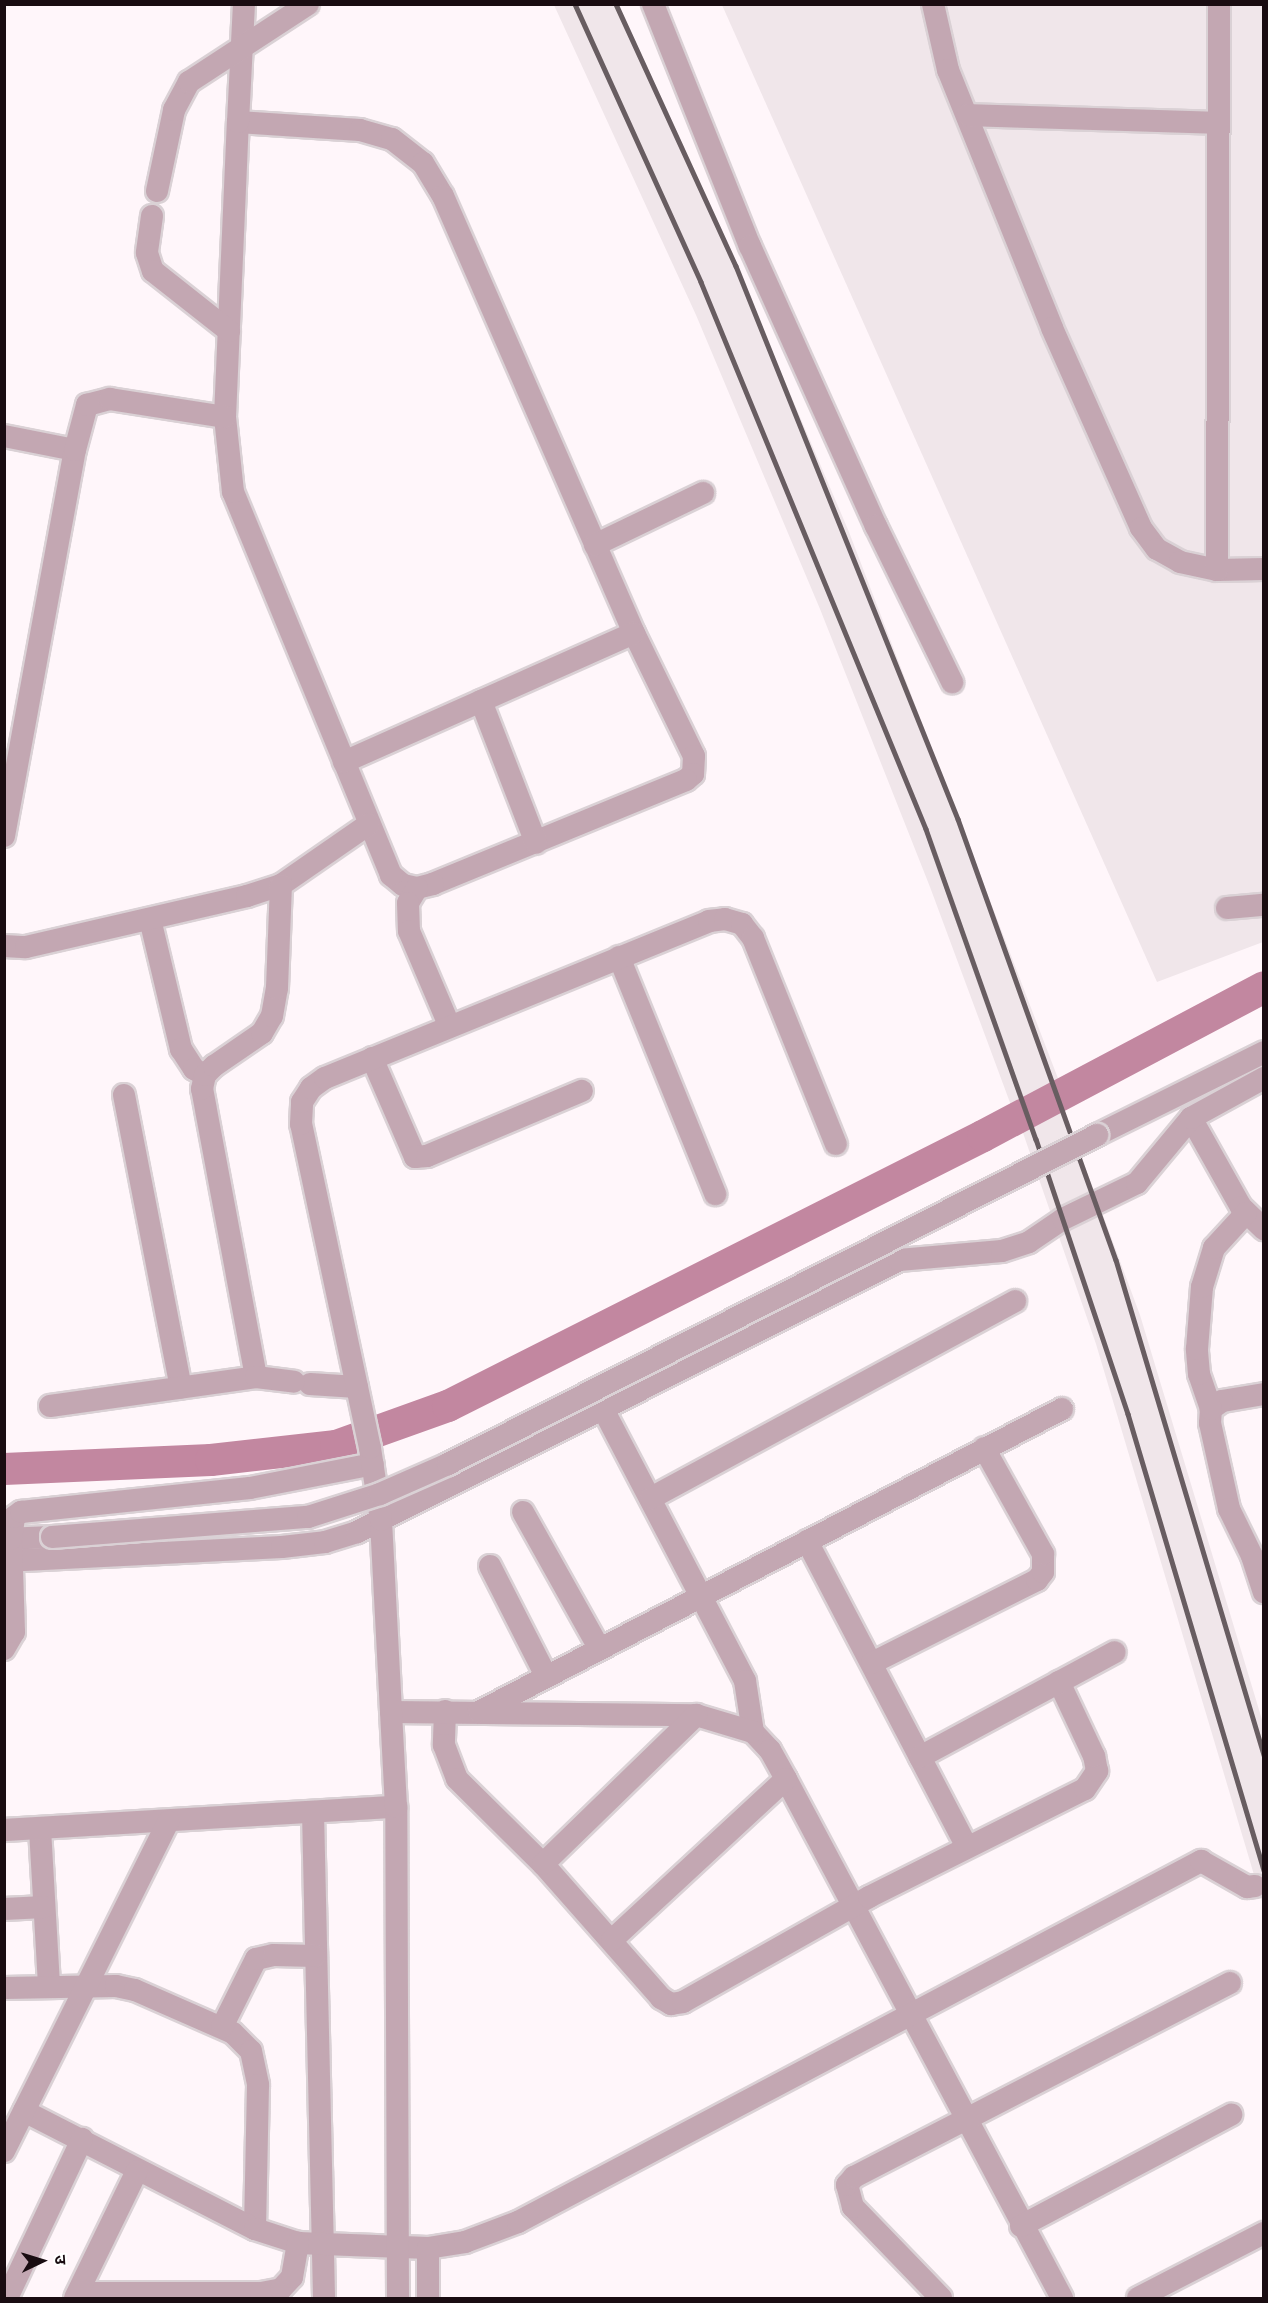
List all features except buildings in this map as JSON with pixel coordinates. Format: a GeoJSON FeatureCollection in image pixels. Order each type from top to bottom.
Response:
{"type":"FeatureCollection","features":[{"type":"Feature","properties":{"kind":"street"},"geometry":{"type":"LineString","coordinates":[[238,122],[360,130],[392,139],[423,163],[443,196],[634,633],[694,756],[693,774],[686,780],[536,843],[417,888],[403,885],[391,874],[233,492],[225,417],[238,122],[244,4]]}},
{"type":"Feature","properties":{"kind":"street"},"geometry":{"type":"LineString","coordinates":[[157,191],[180,92],[201,72],[242,49],[308,4]]}},
{"type":"Feature","properties":{"kind":"street"},"geometry":{"type":"LineString","coordinates":[[653,4],[750,246],[876,526],[952,682]]}},
{"type":"Feature","properties":{"kind":"street"},"geometry":{"type":"LineString","coordinates":[[933,4],[948,69],[1052,328],[1141,528],[1157,549],[1180,562],[1217,570],[1263,569]]}},
{"type":"Feature","properties":{"kind":"street"},"geometry":{"type":"LineString","coordinates":[[1217,570],[1219,4]]}},
{"type":"Feature","properties":{"kind":"street"},"geometry":{"type":"LineString","coordinates":[[968,115],[1219,123]]}},
{"type":"Feature","properties":{"kind":"street"},"geometry":{"type":"LineString","coordinates":[[152,216],[147,253],[153,270],[229,331]]}},
{"type":"Feature","properties":{"kind":"street"},"geometry":{"type":"LineString","coordinates":[[4,836],[83,413],[96,400],[225,417]]}},
{"type":"Feature","properties":{"kind":"street"},"geometry":{"type":"LineString","coordinates":[[4,436],[75,450]]}},
{"type":"Feature","properties":{"kind":"street"},"geometry":{"type":"LineString","coordinates":[[595,544],[703,493]]}},
{"type":"Feature","properties":{"kind":"street"},"geometry":{"type":"LineString","coordinates":[[344,762],[634,633]]}},
{"type":"Feature","properties":{"kind":"street"},"geometry":{"type":"LineString","coordinates":[[481,701],[536,843]]}},
{"type":"Feature","properties":{"kind":"street"},"geometry":{"type":"LineString","coordinates":[[4,946],[26,947],[150,919],[281,885],[369,824]]}},
{"type":"Feature","properties":{"kind":"street"},"geometry":{"type":"LineString","coordinates":[[205,1076],[262,1033],[272,1016],[277,988],[281,885]]}},
{"type":"Feature","properties":{"kind":"street"},"geometry":{"type":"LineString","coordinates":[[417,888],[408,903],[409,932],[449,1025]]}},
{"type":"Feature","properties":{"kind":"street"},"geometry":{"type":"LineString","coordinates":[[1227,908],[1263,905]]}},
{"type":"Feature","properties":{"kind":"street"},"geometry":{"type":"LineString","coordinates":[[150,919],[181,1049],[194,1069],[205,1076]]}},
{"type":"Feature","properties":{"kind":"street"},"geometry":{"type":"LineString","coordinates":[[398,2298],[396,1807],[381,1520],[371,1456],[304,1135],[302,1102],[311,1088],[325,1078],[449,1025],[709,921],[725,919],[742,924],[760,953],[836,1144]]}},
{"type":"Feature","properties":{"kind":"street"},"geometry":{"type":"LineString","coordinates":[[619,957],[715,1194]]}},
{"type":"Feature","properties":{"kind":"street"},"geometry":{"type":"LineString","coordinates":[[8,1550],[52,1537],[308,1517],[380,1494],[448,1464],[592,1388],[1263,1052]]}},
{"type":"Feature","properties":{"kind":"street"},"geometry":{"type":"LineString","coordinates":[[372,1058],[410,1153],[421,1158],[582,1091]]}},
{"type":"Feature","properties":{"kind":"street"},"geometry":{"type":"LineString","coordinates":[[205,1076],[204,1110],[256,1377]]}},
{"type":"Feature","properties":{"kind":"street"},"geometry":{"type":"LineString","coordinates":[[8,1550],[282,1547],[325,1542],[381,1520],[899,1260],[1002,1251],[1029,1242],[1063,1219],[1137,1183],[1191,1118],[1263,1078]]}},
{"type":"Feature","properties":{"kind":"street"},"geometry":{"type":"LineString","coordinates":[[124,1095],[181,1387]]}},
{"type":"Feature","properties":{"kind":"street"},"geometry":{"type":"LineString","coordinates":[[1191,1118],[1246,1214],[1263,1229]]}},
{"type":"Feature","properties":{"kind":"street"},"geometry":{"type":"LineString","coordinates":[[1246,1214],[1214,1248],[1202,1287],[1197,1349],[1199,1374],[1211,1409],[1210,1423],[1229,1509],[1258,1550],[1263,1592]]}},
{"type":"Feature","properties":{"kind":"street"},"geometry":{"type":"LineString","coordinates":[[651,1498],[1015,1301]]}},
{"type":"Feature","properties":{"kind":"street"},"geometry":{"type":"LineString","coordinates":[[50,1406],[256,1377],[357,1387]]}},
{"type":"Feature","properties":{"kind":"street"},"geometry":{"type":"LineString","coordinates":[[1211,1409],[1222,1401],[1263,1394]]}},
{"type":"Feature","properties":{"kind":"street"},"geometry":{"type":"LineString","coordinates":[[603,1409],[703,1596],[745,1681],[753,1732]]}},
{"type":"Feature","properties":{"kind":"street"},"geometry":{"type":"LineString","coordinates":[[479,1712],[1062,1409]]}},
{"type":"Feature","properties":{"kind":"street"},"geometry":{"type":"LineString","coordinates":[[872,1663],[1036,1580],[1042,1572],[1043,1554],[984,1448]]}},
{"type":"Feature","properties":{"kind":"street"},"geometry":{"type":"LineString","coordinates":[[4,1649],[14,1632],[8,1550],[14,1517],[35,1509],[250,1488],[371,1456]]}},
{"type":"Feature","properties":{"kind":"street"},"geometry":{"type":"LineString","coordinates":[[523,1512],[599,1648]]}},
{"type":"Feature","properties":{"kind":"street"},"geometry":{"type":"LineString","coordinates":[[807,1541],[967,1847]]}},
{"type":"Feature","properties":{"kind":"street"},"geometry":{"type":"LineString","coordinates":[[490,1566],[546,1676]]}},
{"type":"Feature","properties":{"kind":"street"},"geometry":{"type":"LineString","coordinates":[[921,1757],[1115,1652]]}},
{"type":"Feature","properties":{"kind":"street"},"geometry":{"type":"LineString","coordinates":[[445,1711],[444,1744],[457,1779],[543,1864],[661,1998],[671,2004],[684,2002],[967,1847],[1085,1789],[1094,1781],[1094,1756],[1059,1682]]}},
{"type":"Feature","properties":{"kind":"street"},"geometry":{"type":"LineString","coordinates":[[392,1712],[696,1715],[753,1732],[770,1750],[786,1779],[967,2119],[1021,2226],[1062,2298]]}},
{"type":"Feature","properties":{"kind":"street"},"geometry":{"type":"LineString","coordinates":[[543,1864],[696,1715]]}},
{"type":"Feature","properties":{"kind":"street"},"geometry":{"type":"LineString","coordinates":[[612,1940],[786,1779]]}},
{"type":"Feature","properties":{"kind":"street"},"geometry":{"type":"LineString","coordinates":[[4,1830],[396,1807]]}},
{"type":"Feature","properties":{"kind":"street"},"geometry":{"type":"LineString","coordinates":[[313,1812],[324,2298]]}},
{"type":"Feature","properties":{"kind":"street"},"geometry":{"type":"LineString","coordinates":[[4,2151],[168,1822]]}},
{"type":"Feature","properties":{"kind":"street"},"geometry":{"type":"LineString","coordinates":[[40,1829],[49,1986]]}},
{"type":"Feature","properties":{"kind":"street"},"geometry":{"type":"LineString","coordinates":[[24,2111],[82,2139],[137,2171],[255,2229],[298,2243],[428,2248],[465,2242],[518,2222],[911,2017],[1201,1861],[1247,1887],[1255,1886]]}},
{"type":"Feature","properties":{"kind":"street"},"geometry":{"type":"LineString","coordinates":[[4,1909],[44,1907]]}},
{"type":"Feature","properties":{"kind":"street"},"geometry":{"type":"LineString","coordinates":[[222,2028],[256,1959],[274,1955],[315,1956]]}},
{"type":"Feature","properties":{"kind":"street"},"geometry":{"type":"LineString","coordinates":[[941,2298],[853,2207],[847,2186],[854,2177],[1230,1983]]}},
{"type":"Feature","properties":{"kind":"street"},"geometry":{"type":"LineString","coordinates":[[4,1988],[89,1984],[135,1990],[222,2028],[251,2051],[258,2085],[255,2229]]}},
{"type":"Feature","properties":{"kind":"street"},"geometry":{"type":"LineString","coordinates":[[1021,2226],[1231,2115]]}},
{"type":"Feature","properties":{"kind":"street"},"geometry":{"type":"LineString","coordinates":[[7,2298],[82,2139]]}},
{"type":"Feature","properties":{"kind":"street"},"geometry":{"type":"LineString","coordinates":[[137,2171],[76,2296],[261,2293],[281,2289],[292,2277],[298,2243]]}},
{"type":"Feature","properties":{"kind":"street"},"geometry":{"type":"LineString","coordinates":[[1138,2298],[1263,2232]]}},
{"type":"Feature","properties":{"kind":"street"},"geometry":{"type":"LineString","coordinates":[[428,2248],[428,2298]]}},
{"type":"Feature","properties":{"kind":"shaded area"},"geometry":{"type":"Polygon","coordinates":[[[554,5],[617,5],[740,276],[849,532],[1059,1081],[1012,1108],[930,887],[820,609],[696,315],[554,5]]]}},
{"type":"Feature","properties":{"kind":"shaded area"},"geometry":{"type":"Polygon","coordinates":[[[722,5],[1263,5],[1263,942],[1157,982],[722,5]]]}},
{"type":"Feature","properties":{"kind":"shaded area"},"geometry":{"type":"Polygon","coordinates":[[[1064,1110],[1140,1315],[1263,1723],[1263,1905],[1096,1344],[1022,1130],[1064,1110]]]}},
{"type":"Feature","properties":{"kind":"waterway"},"geometry":{"type":"LineString","coordinates":[[4,1469],[211,1460],[336,1446],[448,1406],[983,1136],[1264,987]]}},
{"type":"Feature","properties":{"kind":"railway"},"geometry":{"type":"LineString","coordinates":[[575,4],[701,282],[926,829],[1036,1139],[1128,1414],[1264,1870]]}},
{"type":"Feature","properties":{"kind":"railway"},"geometry":{"type":"LineString","coordinates":[[616,4],[736,266],[958,819],[1116,1260],[1264,1755]]}}]}
